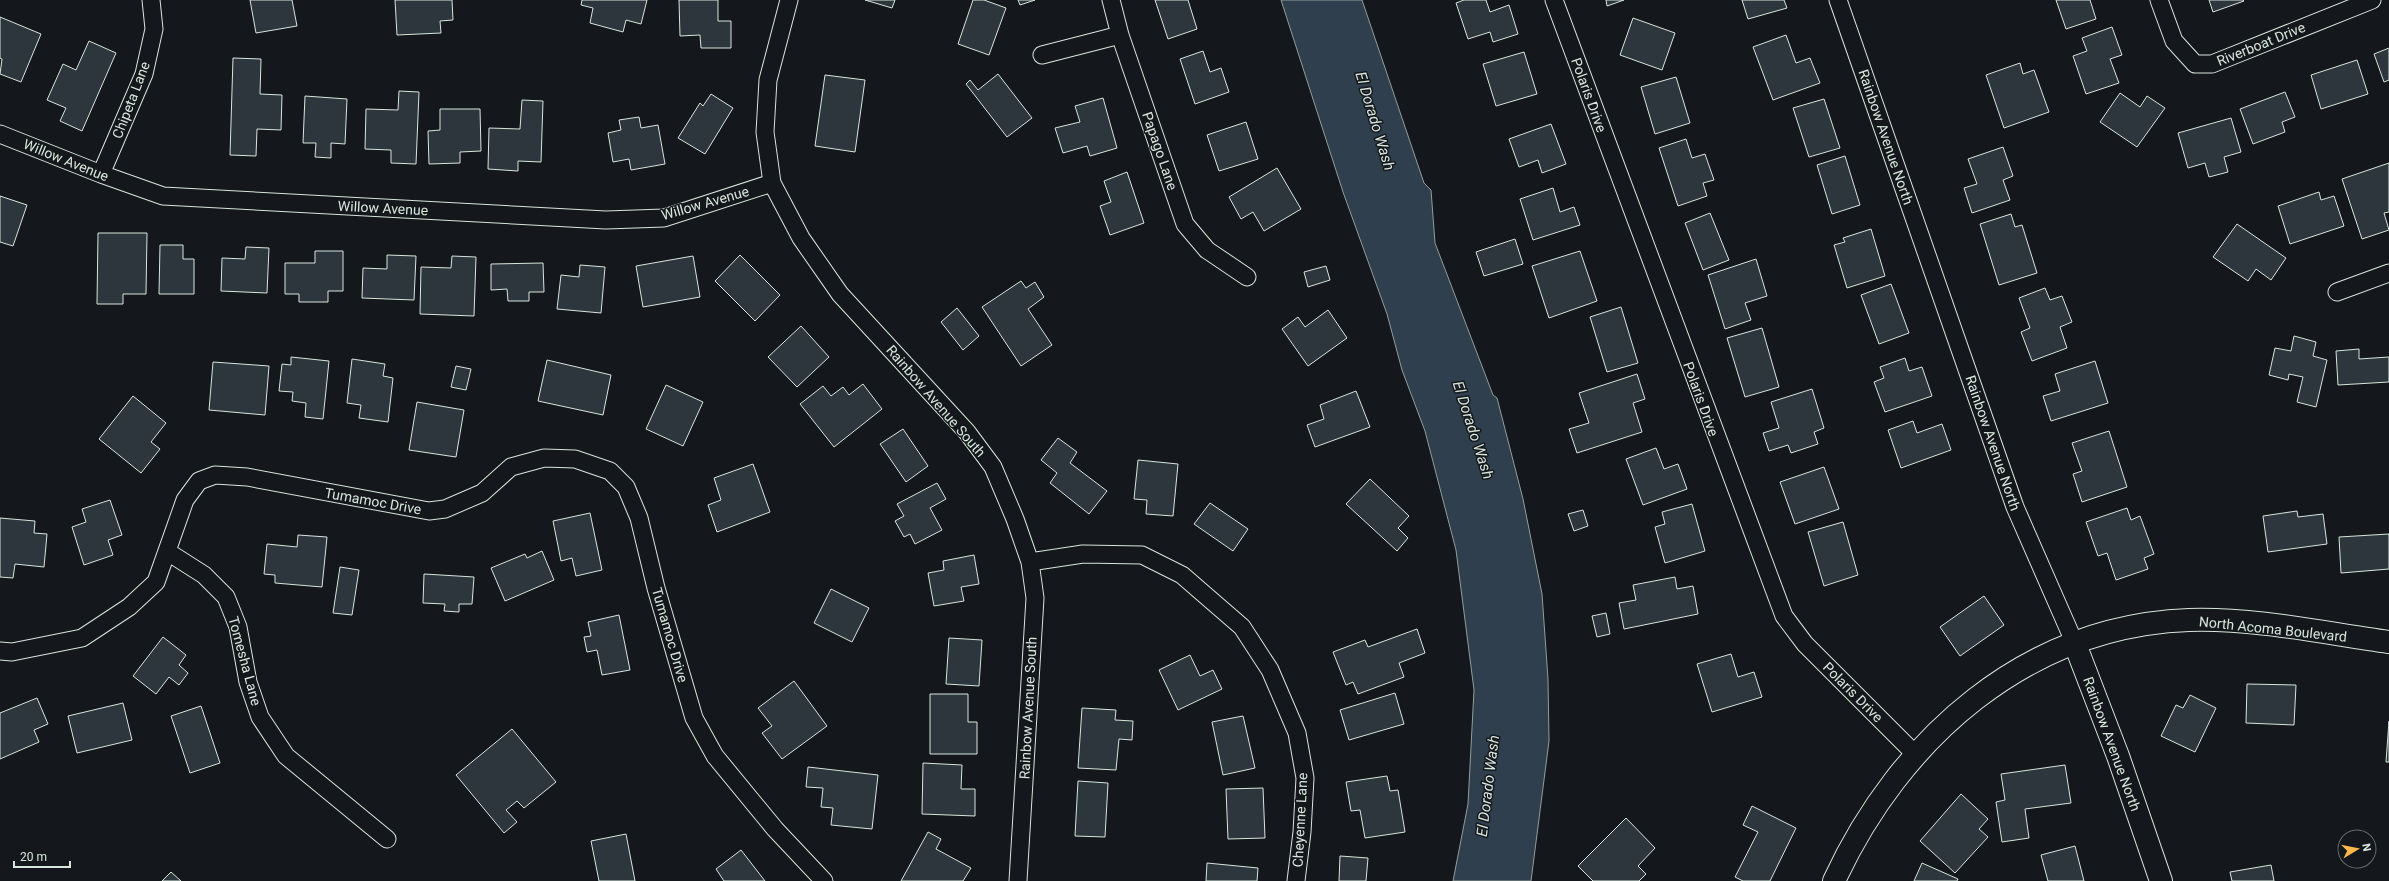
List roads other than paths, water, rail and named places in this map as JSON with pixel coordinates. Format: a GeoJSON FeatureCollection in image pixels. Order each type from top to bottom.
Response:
{"type":"FeatureCollection","features":[{"type":"Feature","properties":{"kind":"main road","name":"North Acoma Boulevard"},"geometry":{"type":"LineString","coordinates":[[1834,881],[1866,821],[1889,786],[1946,722],[1968,702],[2002,678],[2040,657],[2108,632],[2150,624],[2190,620],[2232,622],[2389,642]]}},
{"type":"Feature","properties":{"kind":"main road","name":"Rainbow Avenue North"},"geometry":{"type":"LineString","coordinates":[[2075,644],[2118,756],[2161,881]]}},
{"type":"Feature","properties":{"kind":"street","name":"Chipeta Lane"},"geometry":{"type":"LineString","coordinates":[[100,174],[144,74],[154,29],[151,0]]}},
{"type":"Feature","properties":{"kind":"street","name":"Rainbow Avenue South"},"geometry":{"type":"LineString","coordinates":[[789,0],[768,80],[765,132],[772,183],[801,238],[840,294],[967,432],[994,467],[1015,519],[1030,562],[1035,598],[1018,881]]}},
{"type":"Feature","properties":{"kind":"street","name":"Papago Lane"},"geometry":{"type":"LineString","coordinates":[[1110,0],[1120,35],[1185,224],[1207,250],[1247,277]]}},
{"type":"Feature","properties":{"kind":"street","name":"Polaris Drive"},"geometry":{"type":"LineString","coordinates":[[1554,0],[1768,580],[1784,616],[1805,644],[1916,755]]}},
{"type":"Feature","properties":{"kind":"street","name":"Rainbow Avenue North"},"geometry":{"type":"LineString","coordinates":[[1838,0],[2015,507],[2075,644]]}},
{"type":"Feature","properties":{"kind":"street","name":"Riverboat Drive"},"geometry":{"type":"LineString","coordinates":[[2159,0],[2174,41],[2194,64],[2212,64],[2372,0]]}},
{"type":"Feature","properties":{"kind":"street"},"geometry":{"type":"LineString","coordinates":[[1042,55],[1120,35]]}},
{"type":"Feature","properties":{"kind":"street","name":"Willow Avenue"},"geometry":{"type":"LineString","coordinates":[[0,134],[100,174],[163,196],[606,220],[664,218],[772,183]]}},
{"type":"Feature","properties":{"kind":"street"},"geometry":{"type":"LineString","coordinates":[[2337,292],[2389,273]]}},
{"type":"Feature","properties":{"kind":"street","name":"Tumamoc Drive"},"geometry":{"type":"LineString","coordinates":[[0,651],[12,652],[82,638],[129,608],[156,582],[168,552],[185,500],[199,481],[214,475],[247,477],[429,511],[445,509],[482,493],[511,467],[544,458],[575,459],[610,471],[626,487],[639,518],[656,588],[694,718],[714,756],[775,829],[824,881]]}},
{"type":"Feature","properties":{"kind":"street","name":"Tomesha Lane"},"geometry":{"type":"LineString","coordinates":[[168,552],[204,575],[226,597],[238,627],[248,682],[260,716],[286,756],[387,839]]}},
{"type":"Feature","properties":{"kind":"street","name":"Cheyenne Lane"},"geometry":{"type":"LineString","coordinates":[[1030,562],[1083,554],[1142,555],[1182,575],[1242,627],[1270,670],[1297,733],[1304,778],[1302,832],[1296,881]]}},
{"type":"Feature","properties":{"kind":"water","name":"El Dorado Wash"},"geometry":{"type":"Polygon","coordinates":[[[1281,0],[1362,0],[1424,183],[1431,190],[1435,243],[1493,395],[1497,398],[1523,499],[1542,594],[1548,679],[1549,741],[1531,881],[1453,881],[1468,804],[1474,690],[1456,550],[1425,431],[1402,370],[1387,314],[1343,192],[1281,0]]]}}]}
